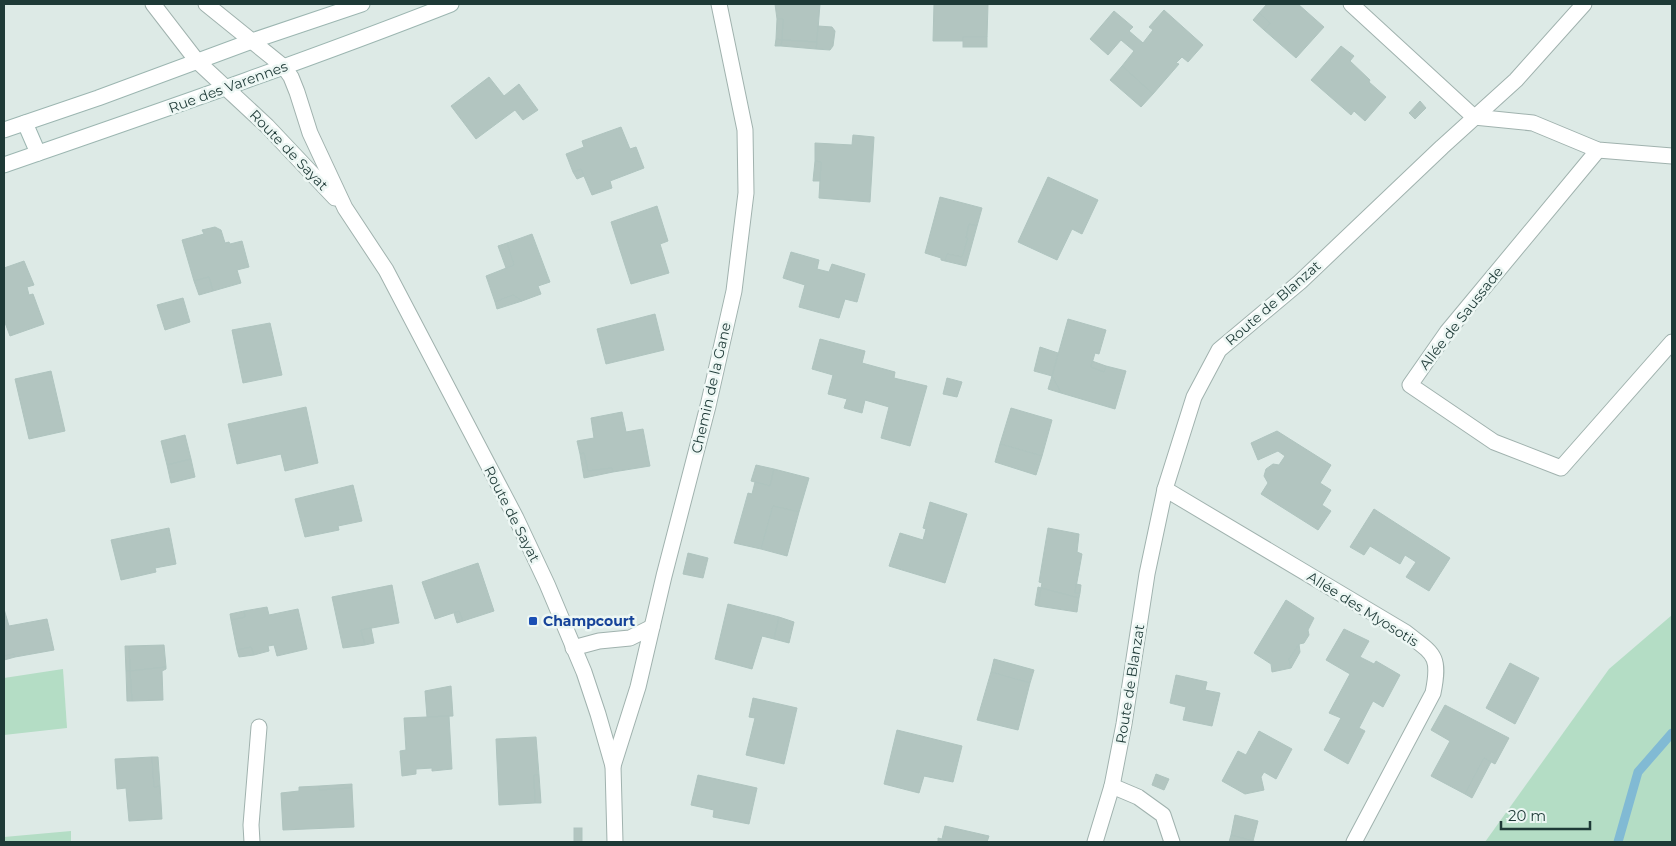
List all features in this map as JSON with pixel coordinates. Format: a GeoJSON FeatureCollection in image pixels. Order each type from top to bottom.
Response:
{"type":"FeatureCollection","features":[{"type":"Feature","properties":{"kind":"street","name":"Route de Sayat"},"geometry":{"type":"LineString","coordinates":[[153,4],[197,61],[267,126],[345,208]]}},
{"type":"Feature","properties":{"kind":"street","name":"Route de Sayat"},"geometry":{"type":"LineString","coordinates":[[206,4],[284,67],[297,92],[310,133],[345,208],[386,270],[516,518],[574,648],[598,714],[613,766],[615,842]]}},
{"type":"Feature","properties":{"kind":"street"},"geometry":{"type":"LineString","coordinates":[[4,130],[252,41],[362,4]]}},
{"type":"Feature","properties":{"kind":"street","name":"Rue des Varennes"},"geometry":{"type":"LineString","coordinates":[[4,165],[227,88],[451,4]]}},
{"type":"Feature","properties":{"kind":"street","name":"Chemin de la Gane"},"geometry":{"type":"LineString","coordinates":[[613,766],[638,687],[708,406],[734,292],[746,193],[745,130],[720,4]]}},
{"type":"Feature","properties":{"kind":"street"},"geometry":{"type":"LineString","coordinates":[[1351,4],[1474,117],[1533,123],[1598,150],[1672,156]]}},
{"type":"Feature","properties":{"kind":"street","name":"Route de Blanzat"},"geometry":{"type":"LineString","coordinates":[[1095,842],[1112,786],[1124,724],[1147,574],[1165,489],[1194,397],[1219,350],[1300,282],[1474,117],[1516,80],[1584,4]]}},
{"type":"Feature","properties":{"kind":"street"},"geometry":{"type":"LineString","coordinates":[[25,122],[38,153]]}},
{"type":"Feature","properties":{"kind":"street","name":"Allée de Saussade"},"geometry":{"type":"LineString","coordinates":[[1598,150],[1447,332],[1410,385],[1494,442],[1561,468],[1672,342]]}},
{"type":"Feature","properties":{"kind":"street","name":"Allée des Myosotis"},"geometry":{"type":"LineString","coordinates":[[1165,489],[1405,632],[1432,653],[1438,671],[1433,693],[1354,842]]}},
{"type":"Feature","properties":{"kind":"street"},"geometry":{"type":"LineString","coordinates":[[574,648],[599,641],[630,638],[652,627]]}},
{"type":"Feature","properties":{"kind":"street"},"geometry":{"type":"LineString","coordinates":[[252,842],[251,825],[259,727]]}},
{"type":"Feature","properties":{"kind":"street"},"geometry":{"type":"LineString","coordinates":[[1112,786],[1138,797],[1163,815],[1172,842]]}},
{"type":"Feature","properties":{"kind":"green space"},"geometry":{"type":"Polygon","coordinates":[[[1672,615],[1672,842],[1485,842],[1609,669],[1672,615]]]}},
{"type":"Feature","properties":{"kind":"green space"},"geometry":{"type":"Polygon","coordinates":[[[63,669],[67,728],[4,735],[4,678],[63,669]]]}},
{"type":"Feature","properties":{"kind":"green space"},"geometry":{"type":"Polygon","coordinates":[[[71,831],[71,842],[4,842],[4,837],[71,831]]]}},
{"type":"Feature","properties":{"kind":"building"},"geometry":{"type":"Polygon","coordinates":[[[775,4],[820,4],[817,42],[782,40],[783,19],[777,19],[775,4]]]}},
{"type":"Feature","properties":{"kind":"building"},"geometry":{"type":"Polygon","coordinates":[[[934,4],[988,4],[987,37],[963,37],[963,41],[933,41],[934,4]]]}},
{"type":"Feature","properties":{"kind":"building"},"geometry":{"type":"Polygon","coordinates":[[[1267,4],[1298,4],[1324,27],[1296,58],[1264,30],[1270,23],[1259,13],[1267,4]]]}},
{"type":"Feature","properties":{"kind":"building"},"geometry":{"type":"Polygon","coordinates":[[[1164,10],[1203,45],[1188,62],[1182,57],[1176,63],[1179,64],[1153,94],[1122,66],[1134,51],[1121,40],[1108,55],[1090,39],[1114,11],[1133,27],[1129,31],[1143,43],[1153,30],[1149,27],[1164,10]]]}},
{"type":"Feature","properties":{"kind":"building"},"geometry":{"type":"Polygon","coordinates":[[[1259,13],[1270,23],[1264,30],[1253,20],[1259,13]]]}},
{"type":"Feature","properties":{"kind":"building"},"geometry":{"type":"Polygon","coordinates":[[[777,19],[783,19],[782,40],[776,39],[777,19]]]}},
{"type":"Feature","properties":{"kind":"building"},"geometry":{"type":"Polygon","coordinates":[[[818,26],[832,27],[835,31],[833,46],[830,50],[816,49],[818,26]]]}},
{"type":"Feature","properties":{"kind":"building"},"geometry":{"type":"Polygon","coordinates":[[[963,37],[987,37],[987,47],[963,47],[963,37]]]}},
{"type":"Feature","properties":{"kind":"building"},"geometry":{"type":"Polygon","coordinates":[[[776,39],[782,40],[781,46],[775,46],[776,39]]]}},
{"type":"Feature","properties":{"kind":"building"},"geometry":{"type":"Polygon","coordinates":[[[782,40],[817,42],[816,49],[781,46],[782,40]]]}},
{"type":"Feature","properties":{"kind":"building"},"geometry":{"type":"Polygon","coordinates":[[[1341,46],[1354,56],[1350,61],[1386,97],[1365,121],[1354,111],[1351,115],[1311,80],[1341,46]]]}},
{"type":"Feature","properties":{"kind":"building"},"geometry":{"type":"Polygon","coordinates":[[[1122,66],[1153,94],[1141,107],[1110,80],[1122,66]]]}},
{"type":"Feature","properties":{"kind":"building"},"geometry":{"type":"Polygon","coordinates":[[[489,77],[504,96],[519,84],[538,110],[523,120],[515,110],[476,139],[451,106],[489,77]]]}},
{"type":"Feature","properties":{"kind":"building"},"geometry":{"type":"Polygon","coordinates":[[[1420,101],[1426,108],[1415,119],[1409,113],[1420,101]]]}},
{"type":"Feature","properties":{"kind":"building"},"geometry":{"type":"Polygon","coordinates":[[[621,127],[630,149],[636,147],[644,168],[610,181],[612,188],[592,195],[581,169],[573,172],[566,154],[584,147],[582,141],[621,127]]]}},
{"type":"Feature","properties":{"kind":"building"},"geometry":{"type":"Polygon","coordinates":[[[853,135],[874,137],[870,202],[819,198],[821,162],[815,161],[815,143],[852,145],[853,135]]]}},
{"type":"Feature","properties":{"kind":"building"},"geometry":{"type":"Polygon","coordinates":[[[815,161],[821,162],[820,181],[813,181],[815,161]]]}},
{"type":"Feature","properties":{"kind":"building"},"geometry":{"type":"Polygon","coordinates":[[[581,169],[584,176],[577,179],[573,172],[581,169]]]}},
{"type":"Feature","properties":{"kind":"building"},"geometry":{"type":"Polygon","coordinates":[[[1048,177],[1098,200],[1082,234],[1072,229],[1057,260],[1018,242],[1048,177]]]}},
{"type":"Feature","properties":{"kind":"building"},"geometry":{"type":"Polygon","coordinates":[[[940,197],[982,208],[977,226],[969,224],[966,238],[968,238],[962,257],[947,254],[945,261],[925,253],[940,197]]]}},
{"type":"Feature","properties":{"kind":"building"},"geometry":{"type":"Polygon","coordinates":[[[657,206],[668,241],[660,244],[669,273],[631,284],[611,222],[657,206]]]}},
{"type":"Feature","properties":{"kind":"building"},"geometry":{"type":"Polygon","coordinates":[[[969,224],[977,226],[966,266],[945,261],[947,254],[962,257],[968,238],[966,238],[969,224]]]}},
{"type":"Feature","properties":{"kind":"building"},"geometry":{"type":"Polygon","coordinates":[[[215,227],[221,230],[225,243],[229,242],[230,244],[242,241],[249,267],[237,270],[241,283],[213,291],[209,277],[194,281],[182,240],[204,234],[202,230],[215,227]]]}},
{"type":"Feature","properties":{"kind":"building"},"geometry":{"type":"Polygon","coordinates":[[[532,234],[550,282],[538,286],[541,294],[522,301],[513,295],[495,302],[486,276],[514,265],[507,243],[532,234]]]}},
{"type":"Feature","properties":{"kind":"building"},"geometry":{"type":"Polygon","coordinates":[[[507,243],[514,265],[506,268],[498,246],[507,243]]]}},
{"type":"Feature","properties":{"kind":"building"},"geometry":{"type":"Polygon","coordinates":[[[791,252],[819,260],[817,269],[829,272],[832,264],[865,274],[857,302],[845,299],[839,318],[799,307],[805,285],[783,278],[791,252]]]}},
{"type":"Feature","properties":{"kind":"building"},"geometry":{"type":"Polygon","coordinates":[[[24,261],[34,285],[27,287],[29,295],[33,294],[44,324],[10,336],[4,320],[4,268],[24,261]]]}},
{"type":"Feature","properties":{"kind":"building"},"geometry":{"type":"Polygon","coordinates":[[[209,277],[213,291],[199,295],[194,281],[209,277]]]}},
{"type":"Feature","properties":{"kind":"building"},"geometry":{"type":"Polygon","coordinates":[[[513,295],[522,301],[497,309],[495,302],[513,295]]]}},
{"type":"Feature","properties":{"kind":"building"},"geometry":{"type":"Polygon","coordinates":[[[183,298],[190,322],[165,330],[157,305],[183,298]]]}},
{"type":"Feature","properties":{"kind":"building"},"geometry":{"type":"Polygon","coordinates":[[[655,314],[664,350],[606,364],[597,329],[655,314]]]}},
{"type":"Feature","properties":{"kind":"building"},"geometry":{"type":"Polygon","coordinates":[[[1068,319],[1106,330],[1099,354],[1095,353],[1091,367],[1104,372],[1106,366],[1126,371],[1115,409],[1061,393],[1052,376],[1068,319]]]}},
{"type":"Feature","properties":{"kind":"building"},"geometry":{"type":"Polygon","coordinates":[[[270,323],[282,375],[243,383],[232,330],[270,323]]]}},
{"type":"Feature","properties":{"kind":"building"},"geometry":{"type":"Polygon","coordinates":[[[820,339],[865,351],[862,363],[895,372],[894,378],[927,386],[910,446],[881,438],[889,407],[865,400],[862,413],[844,408],[847,399],[828,394],[833,375],[812,369],[820,339]]]}},
{"type":"Feature","properties":{"kind":"building"},"geometry":{"type":"Polygon","coordinates":[[[1040,347],[1058,353],[1052,376],[1034,371],[1040,347]]]}},
{"type":"Feature","properties":{"kind":"building"},"geometry":{"type":"Polygon","coordinates":[[[1092,361],[1106,366],[1104,372],[1091,367],[1092,361]]]}},
{"type":"Feature","properties":{"kind":"building"},"geometry":{"type":"Polygon","coordinates":[[[51,371],[65,431],[29,439],[15,379],[51,371]]]}},
{"type":"Feature","properties":{"kind":"building"},"geometry":{"type":"Polygon","coordinates":[[[1052,376],[1061,393],[1048,389],[1052,376]]]}},
{"type":"Feature","properties":{"kind":"building"},"geometry":{"type":"Polygon","coordinates":[[[947,378],[962,382],[957,397],[943,394],[947,378]]]}},
{"type":"Feature","properties":{"kind":"building"},"geometry":{"type":"Polygon","coordinates":[[[306,407],[318,463],[285,471],[281,454],[237,464],[228,424],[306,407]]]}},
{"type":"Feature","properties":{"kind":"building"},"geometry":{"type":"Polygon","coordinates":[[[1011,408],[1052,420],[1042,456],[1000,444],[1011,408]]]}},
{"type":"Feature","properties":{"kind":"building"},"geometry":{"type":"Polygon","coordinates":[[[622,412],[626,432],[643,429],[650,466],[613,472],[612,468],[588,471],[584,453],[580,454],[577,441],[594,438],[591,418],[622,412]]]}},
{"type":"Feature","properties":{"kind":"building"},"geometry":{"type":"Polygon","coordinates":[[[1277,431],[1331,465],[1320,483],[1331,490],[1322,505],[1331,511],[1318,530],[1261,494],[1268,483],[1264,476],[1266,469],[1273,464],[1279,465],[1285,456],[1278,451],[1258,460],[1251,443],[1277,431]]]}},
{"type":"Feature","properties":{"kind":"building"},"geometry":{"type":"Polygon","coordinates":[[[185,435],[191,459],[167,465],[161,441],[185,435]]]}},
{"type":"Feature","properties":{"kind":"building"},"geometry":{"type":"Polygon","coordinates":[[[1000,444],[1042,456],[1036,475],[995,462],[1000,444]]]}},
{"type":"Feature","properties":{"kind":"building"},"geometry":{"type":"Polygon","coordinates":[[[584,453],[588,471],[612,468],[613,472],[584,478],[580,454],[584,453]]]}},
{"type":"Feature","properties":{"kind":"building"},"geometry":{"type":"Polygon","coordinates":[[[191,459],[195,477],[171,483],[167,465],[191,459]]]}},
{"type":"Feature","properties":{"kind":"building"},"geometry":{"type":"Polygon","coordinates":[[[756,465],[774,469],[770,486],[751,481],[756,465]]]}},
{"type":"Feature","properties":{"kind":"building"},"geometry":{"type":"Polygon","coordinates":[[[774,469],[809,478],[799,512],[773,506],[761,549],[734,543],[748,493],[752,494],[755,482],[770,486],[774,469]]]}},
{"type":"Feature","properties":{"kind":"building"},"geometry":{"type":"Polygon","coordinates":[[[353,485],[362,521],[338,526],[339,530],[305,537],[295,499],[353,485]]]}},
{"type":"Feature","properties":{"kind":"building"},"geometry":{"type":"Polygon","coordinates":[[[930,502],[967,514],[945,583],[889,566],[900,533],[923,540],[926,529],[923,528],[930,502]]]}},
{"type":"Feature","properties":{"kind":"building"},"geometry":{"type":"Polygon","coordinates":[[[773,506],[799,512],[787,556],[761,549],[773,506]]]}},
{"type":"Feature","properties":{"kind":"building"},"geometry":{"type":"Polygon","coordinates":[[[1374,509],[1450,558],[1429,591],[1406,577],[1416,562],[1405,555],[1400,564],[1370,546],[1364,555],[1350,547],[1374,509]]]}},
{"type":"Feature","properties":{"kind":"building"},"geometry":{"type":"Polygon","coordinates":[[[169,528],[176,564],[155,568],[156,572],[121,580],[111,540],[169,528]]]}},
{"type":"Feature","properties":{"kind":"building"},"geometry":{"type":"Polygon","coordinates":[[[1048,528],[1079,534],[1077,552],[1082,554],[1075,593],[1080,593],[1079,598],[1041,588],[1042,583],[1039,582],[1048,528]]]}},
{"type":"Feature","properties":{"kind":"building"},"geometry":{"type":"Polygon","coordinates":[[[688,553],[708,558],[703,578],[683,574],[688,553]]]}},
{"type":"Feature","properties":{"kind":"building"},"geometry":{"type":"Polygon","coordinates":[[[478,563],[494,611],[463,621],[459,611],[435,619],[422,582],[478,563]]]}},
{"type":"Feature","properties":{"kind":"building"},"geometry":{"type":"Polygon","coordinates":[[[1076,584],[1081,585],[1080,593],[1075,593],[1076,584]]]}},
{"type":"Feature","properties":{"kind":"building"},"geometry":{"type":"Polygon","coordinates":[[[392,585],[399,623],[361,630],[365,645],[343,648],[332,597],[392,585]]]}},
{"type":"Feature","properties":{"kind":"building"},"geometry":{"type":"Polygon","coordinates":[[[1038,587],[1041,588],[1038,606],[1035,605],[1038,587]]]}},
{"type":"Feature","properties":{"kind":"building"},"geometry":{"type":"Polygon","coordinates":[[[1041,588],[1079,598],[1077,612],[1038,606],[1041,588]]]}},
{"type":"Feature","properties":{"kind":"building"},"geometry":{"type":"Polygon","coordinates":[[[1286,600],[1314,618],[1308,630],[1309,635],[1304,643],[1299,644],[1289,659],[1291,668],[1272,672],[1271,664],[1254,653],[1286,600]]]}},
{"type":"Feature","properties":{"kind":"building"},"geometry":{"type":"Polygon","coordinates":[[[728,604],[779,617],[774,639],[762,636],[752,669],[715,659],[728,604]]]}},
{"type":"Feature","properties":{"kind":"building"},"geometry":{"type":"Polygon","coordinates":[[[267,607],[269,615],[298,609],[307,649],[277,656],[274,645],[268,646],[269,651],[254,655],[251,647],[237,650],[231,620],[245,617],[244,611],[267,607]]]}},
{"type":"Feature","properties":{"kind":"building"},"geometry":{"type":"Polygon","coordinates":[[[4,609],[9,626],[47,619],[54,650],[15,657],[14,654],[4,656],[4,609]]]}},
{"type":"Feature","properties":{"kind":"building"},"geometry":{"type":"Polygon","coordinates":[[[244,611],[245,617],[231,620],[230,614],[244,611]]]}},
{"type":"Feature","properties":{"kind":"building"},"geometry":{"type":"Polygon","coordinates":[[[459,611],[463,621],[457,623],[454,613],[459,611]]]}},
{"type":"Feature","properties":{"kind":"building"},"geometry":{"type":"Polygon","coordinates":[[[779,617],[794,622],[789,643],[774,639],[779,617]]]}},
{"type":"Feature","properties":{"kind":"building"},"geometry":{"type":"Polygon","coordinates":[[[371,628],[374,643],[365,645],[361,630],[371,628]]]}},
{"type":"Feature","properties":{"kind":"building"},"geometry":{"type":"Polygon","coordinates":[[[1344,629],[1369,641],[1360,657],[1374,664],[1376,661],[1400,675],[1383,707],[1373,701],[1359,728],[1365,731],[1348,764],[1324,750],[1341,718],[1329,713],[1350,674],[1326,660],[1344,629]]]}},
{"type":"Feature","properties":{"kind":"building"},"geometry":{"type":"Polygon","coordinates":[[[1299,644],[1300,652],[1291,668],[1289,659],[1299,644]]]}},
{"type":"Feature","properties":{"kind":"building"},"geometry":{"type":"Polygon","coordinates":[[[164,645],[166,667],[130,671],[129,646],[164,645]]]}},
{"type":"Feature","properties":{"kind":"building"},"geometry":{"type":"Polygon","coordinates":[[[125,646],[129,646],[130,671],[126,671],[125,646]]]}},
{"type":"Feature","properties":{"kind":"building"},"geometry":{"type":"Polygon","coordinates":[[[251,647],[254,655],[239,657],[237,650],[251,647]]]}},
{"type":"Feature","properties":{"kind":"building"},"geometry":{"type":"Polygon","coordinates":[[[14,654],[15,657],[4,660],[4,656],[14,654]]]}},
{"type":"Feature","properties":{"kind":"building"},"geometry":{"type":"Polygon","coordinates":[[[994,659],[1034,670],[1030,683],[991,672],[994,659]]]}},
{"type":"Feature","properties":{"kind":"building"},"geometry":{"type":"Polygon","coordinates":[[[1510,663],[1539,678],[1515,724],[1486,708],[1510,663]]]}},
{"type":"Feature","properties":{"kind":"building"},"geometry":{"type":"Polygon","coordinates":[[[166,667],[162,671],[163,700],[132,701],[130,671],[166,667]]]}},
{"type":"Feature","properties":{"kind":"building"},"geometry":{"type":"Polygon","coordinates":[[[126,671],[130,671],[132,701],[127,701],[126,671]]]}},
{"type":"Feature","properties":{"kind":"building"},"geometry":{"type":"Polygon","coordinates":[[[991,672],[1030,683],[1018,730],[977,720],[991,672]]]}},
{"type":"Feature","properties":{"kind":"building"},"geometry":{"type":"Polygon","coordinates":[[[1176,675],[1207,682],[1205,690],[1220,693],[1212,726],[1183,720],[1186,707],[1170,703],[1176,675]]]}},
{"type":"Feature","properties":{"kind":"building"},"geometry":{"type":"Polygon","coordinates":[[[451,686],[453,716],[427,717],[425,691],[451,686]]]}},
{"type":"Feature","properties":{"kind":"building"},"geometry":{"type":"Polygon","coordinates":[[[753,698],[797,708],[784,764],[746,755],[755,718],[749,717],[753,698]]]}},
{"type":"Feature","properties":{"kind":"building"},"geometry":{"type":"Polygon","coordinates":[[[1445,705],[1509,738],[1495,764],[1484,758],[1465,794],[1431,776],[1450,741],[1431,730],[1445,705]]]}},
{"type":"Feature","properties":{"kind":"building"},"geometry":{"type":"Polygon","coordinates":[[[449,716],[452,769],[432,771],[432,768],[416,769],[416,774],[402,776],[400,751],[406,750],[404,718],[449,716]]]}},
{"type":"Feature","properties":{"kind":"building"},"geometry":{"type":"Polygon","coordinates":[[[897,730],[962,746],[953,782],[924,776],[919,793],[884,784],[897,730]]]}},
{"type":"Feature","properties":{"kind":"building"},"geometry":{"type":"Polygon","coordinates":[[[1259,731],[1292,749],[1276,779],[1264,772],[1261,777],[1264,790],[1245,794],[1222,781],[1238,751],[1246,755],[1259,731]]]}},
{"type":"Feature","properties":{"kind":"building"},"geometry":{"type":"Polygon","coordinates":[[[536,737],[539,775],[534,775],[535,803],[499,805],[496,739],[536,737]]]}},
{"type":"Feature","properties":{"kind":"building"},"geometry":{"type":"Polygon","coordinates":[[[152,757],[154,787],[160,786],[162,819],[129,821],[126,788],[117,789],[115,759],[152,757]]]}},
{"type":"Feature","properties":{"kind":"building"},"geometry":{"type":"Polygon","coordinates":[[[152,757],[158,757],[160,786],[154,787],[152,757]]]}},
{"type":"Feature","properties":{"kind":"building"},"geometry":{"type":"Polygon","coordinates":[[[1484,758],[1491,762],[1472,798],[1465,794],[1484,758]]]}},
{"type":"Feature","properties":{"kind":"building"},"geometry":{"type":"Polygon","coordinates":[[[1156,774],[1169,779],[1164,790],[1152,785],[1156,774]]]}},
{"type":"Feature","properties":{"kind":"building"},"geometry":{"type":"Polygon","coordinates":[[[534,775],[539,775],[541,803],[535,803],[534,775]]]}},
{"type":"Feature","properties":{"kind":"building"},"geometry":{"type":"Polygon","coordinates":[[[698,775],[757,788],[749,824],[713,817],[714,810],[691,805],[698,775]]]}},
{"type":"Feature","properties":{"kind":"building"},"geometry":{"type":"Polygon","coordinates":[[[352,784],[352,788],[319,790],[319,786],[352,784]]]}},
{"type":"Feature","properties":{"kind":"building"},"geometry":{"type":"Polygon","coordinates":[[[319,786],[319,790],[352,788],[354,827],[283,830],[281,793],[299,791],[299,787],[319,786]]]}},
{"type":"Feature","properties":{"kind":"building"},"geometry":{"type":"Polygon","coordinates":[[[1235,815],[1258,821],[1253,841],[1231,835],[1235,815]]]}},
{"type":"Feature","properties":{"kind":"building"},"geometry":{"type":"Polygon","coordinates":[[[945,826],[989,836],[987,842],[938,842],[938,838],[942,839],[945,826]]]}},
{"type":"Feature","properties":{"kind":"building"},"geometry":{"type":"Polygon","coordinates":[[[574,828],[582,828],[582,842],[574,842],[574,828]]]}},
{"type":"Feature","properties":{"kind":"building"},"geometry":{"type":"Polygon","coordinates":[[[1231,835],[1253,841],[1258,842],[1229,842],[1231,835]]]}},
{"type":"Feature","properties":{"kind":"waterway"},"geometry":{"type":"LineString","coordinates":[[1618,842],[1638,772],[1672,733]]}},
{"type":"Feature","properties":{"kind":"place","name":"Champcourt"},"geometry":{"type":"Point","coordinates":[533,621]}}]}
